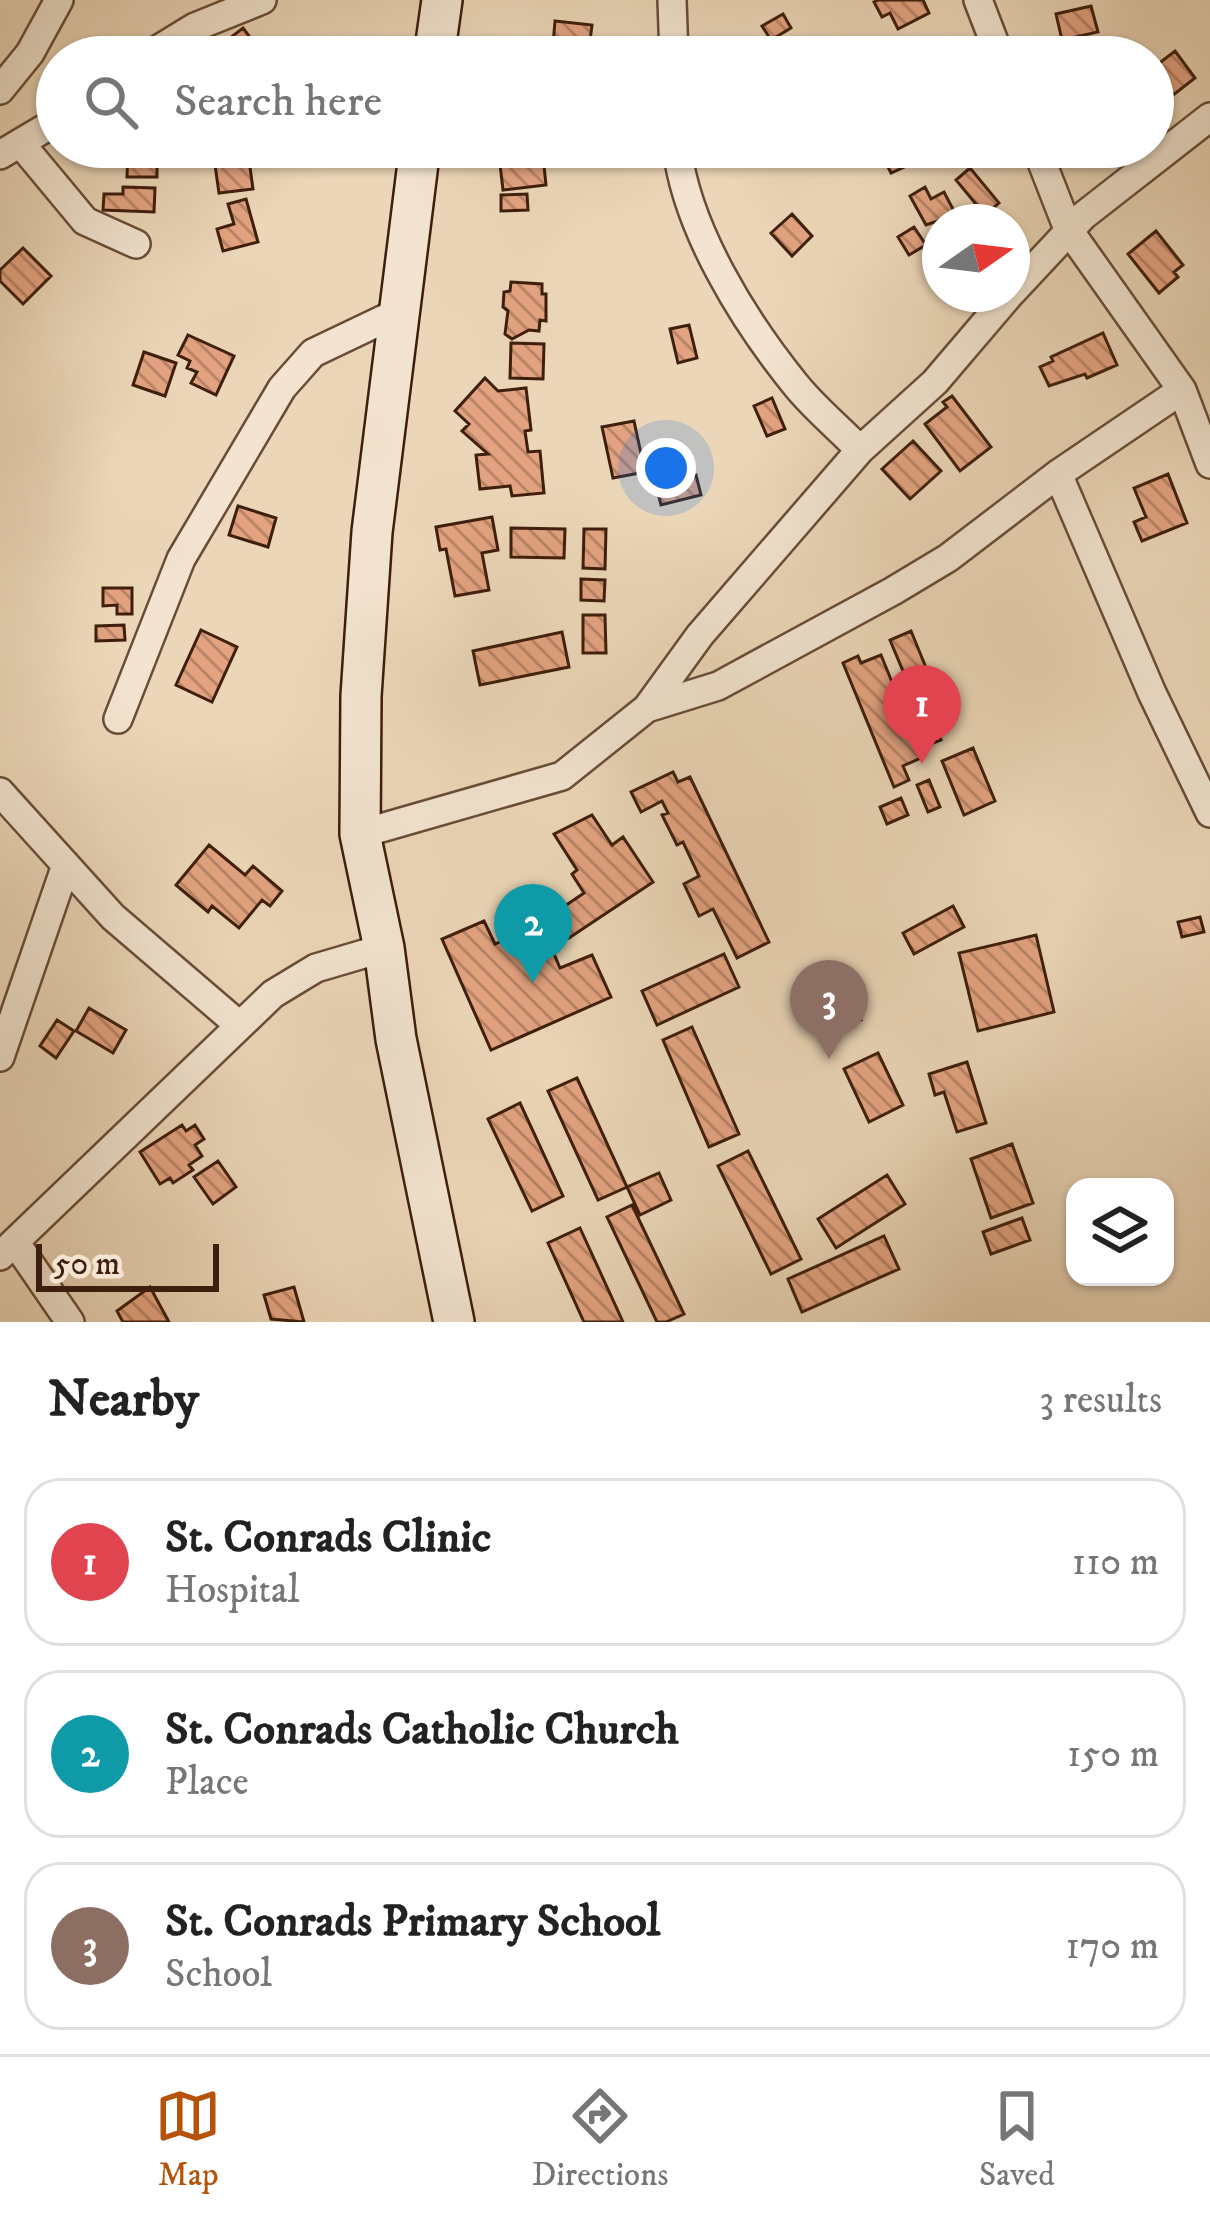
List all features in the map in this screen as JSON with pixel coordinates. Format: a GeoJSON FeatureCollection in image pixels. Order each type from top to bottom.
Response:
{"type":"FeatureCollection","features":[{"type":"Feature","properties":{"kind":"main road"},"geometry":{"type":"LineString","coordinates":[[437,36],[442,0]]}},
{"type":"Feature","properties":{"kind":"main road"},"geometry":{"type":"LineString","coordinates":[[417,168],[372,532],[361,696],[361,834],[396,1040],[454,1322]]}},
{"type":"Feature","properties":{"kind":"street"},"geometry":{"type":"LineString","coordinates":[[39,36],[59,0]]}},
{"type":"Feature","properties":{"kind":"street"},"geometry":{"type":"LineString","coordinates":[[180,36],[262,0]]}},
{"type":"Feature","properties":{"kind":"street"},"geometry":{"type":"LineString","coordinates":[[672,0],[673,36]]}},
{"type":"Feature","properties":{"kind":"street"},"geometry":{"type":"LineString","coordinates":[[978,0],[992,36]]}},
{"type":"Feature","properties":{"kind":"street"},"geometry":{"type":"LineString","coordinates":[[0,89],[36,42]]}},
{"type":"Feature","properties":{"kind":"street"},"geometry":{"type":"LineString","coordinates":[[1174,146],[1210,117]]}},
{"type":"Feature","properties":{"kind":"street"},"geometry":{"type":"LineString","coordinates":[[36,134],[10,150],[85,220],[136,244]]}},
{"type":"Feature","properties":{"kind":"street"},"geometry":{"type":"LineString","coordinates":[[679,168],[681,186],[742,308],[796,387],[860,450]]}},
{"type":"Feature","properties":{"kind":"street"},"geometry":{"type":"LineString","coordinates":[[1044,168],[1069,229],[1182,390],[1210,464]]}},
{"type":"Feature","properties":{"kind":"street"},"geometry":{"type":"LineString","coordinates":[[1030,272],[1069,229],[1146,168]]}},
{"type":"Feature","properties":{"kind":"street"},"geometry":{"type":"LineString","coordinates":[[118,718],[181,559],[281,388],[313,353],[399,312]]}},
{"type":"Feature","properties":{"kind":"street"},"geometry":{"type":"LineString","coordinates":[[361,834],[562,776],[647,708],[700,635],[860,450],[935,382],[995,312]]}},
{"type":"Feature","properties":{"kind":"street"},"geometry":{"type":"LineString","coordinates":[[647,708],[718,686],[893,591],[948,558],[1058,474],[1182,390]]}},
{"type":"Feature","properties":{"kind":"street"},"geometry":{"type":"LineString","coordinates":[[1058,474],[1210,813]]}},
{"type":"Feature","properties":{"kind":"street"},"geometry":{"type":"LineString","coordinates":[[0,792],[113,917],[238,1025]]}},
{"type":"Feature","properties":{"kind":"street"},"geometry":{"type":"LineString","coordinates":[[0,1057],[66,866]]}},
{"type":"Feature","properties":{"kind":"street"},"geometry":{"type":"LineString","coordinates":[[70,1322],[7,1249],[273,994],[316,968],[384,948]]}},
{"type":"Feature","properties":{"kind":"building"},"geometry":{"type":"Polygon","coordinates":[[[923,0],[929,13],[898,29],[890,13],[882,17],[874,2],[923,0]]]}},
{"type":"Feature","properties":{"kind":"building"},"geometry":{"type":"Polygon","coordinates":[[[1091,6],[1098,32],[1061,36],[1056,14],[1091,6]]]}},
{"type":"Feature","properties":{"kind":"building"},"geometry":{"type":"Polygon","coordinates":[[[783,14],[791,28],[768,36],[762,26],[783,14]]]}},
{"type":"Feature","properties":{"kind":"building"},"geometry":{"type":"Polygon","coordinates":[[[555,21],[592,25],[591,36],[554,36],[555,21]]]}},
{"type":"Feature","properties":{"kind":"building"},"geometry":{"type":"Polygon","coordinates":[[[1174,52],[1195,78],[1174,94],[1174,52]]]}},
{"type":"Feature","properties":{"kind":"building"},"geometry":{"type":"Polygon","coordinates":[[[127,168],[157,168],[157,177],[127,177],[127,168]]]}},
{"type":"Feature","properties":{"kind":"building"},"geometry":{"type":"Polygon","coordinates":[[[215,168],[250,168],[253,189],[219,193],[215,168]]]}},
{"type":"Feature","properties":{"kind":"building"},"geometry":{"type":"Polygon","coordinates":[[[500,168],[544,168],[546,185],[503,190],[500,168]]]}},
{"type":"Feature","properties":{"kind":"building"},"geometry":{"type":"Polygon","coordinates":[[[970,168],[999,203],[976,204],[956,180],[970,168]]]}},
{"type":"Feature","properties":{"kind":"building"},"geometry":{"type":"Polygon","coordinates":[[[123,187],[155,188],[154,212],[103,210],[104,194],[123,194],[123,187]]]}},
{"type":"Feature","properties":{"kind":"building"},"geometry":{"type":"Polygon","coordinates":[[[925,187],[931,199],[944,192],[950,204],[922,204],[922,218],[910,196],[925,187]]]}},
{"type":"Feature","properties":{"kind":"building"},"geometry":{"type":"Polygon","coordinates":[[[527,194],[528,210],[501,211],[501,195],[527,194]]]}},
{"type":"Feature","properties":{"kind":"building"},"geometry":{"type":"Polygon","coordinates":[[[246,199],[258,242],[223,251],[217,229],[234,224],[228,204],[246,199]]]}},
{"type":"Feature","properties":{"kind":"building"},"geometry":{"type":"Polygon","coordinates":[[[792,214],[812,236],[792,256],[771,233],[792,214]]]}},
{"type":"Feature","properties":{"kind":"building"},"geometry":{"type":"Polygon","coordinates":[[[914,227],[922,247],[909,255],[898,237],[914,227]]]}},
{"type":"Feature","properties":{"kind":"building"},"geometry":{"type":"Polygon","coordinates":[[[1156,231],[1183,265],[1174,272],[1178,277],[1159,293],[1128,254],[1156,231]]]}},
{"type":"Feature","properties":{"kind":"building"},"geometry":{"type":"Polygon","coordinates":[[[23,248],[51,276],[23,304],[0,281],[0,270],[23,248]]]}},
{"type":"Feature","properties":{"kind":"building"},"geometry":{"type":"Polygon","coordinates":[[[511,282],[542,284],[542,294],[546,294],[546,321],[540,320],[539,331],[529,330],[512,339],[505,334],[508,311],[503,307],[504,292],[510,291],[511,282]]]}},
{"type":"Feature","properties":{"kind":"building"},"geometry":{"type":"Polygon","coordinates":[[[689,325],[697,358],[678,363],[670,329],[689,325]]]}},
{"type":"Feature","properties":{"kind":"building"},"geometry":{"type":"Polygon","coordinates":[[[1103,333],[1117,365],[1049,386],[1040,367],[1103,333]]]}},
{"type":"Feature","properties":{"kind":"building"},"geometry":{"type":"Polygon","coordinates":[[[188,335],[234,356],[216,395],[191,383],[197,372],[187,368],[190,361],[178,355],[188,335]]]}},
{"type":"Feature","properties":{"kind":"building"},"geometry":{"type":"Polygon","coordinates":[[[511,343],[544,344],[543,379],[510,378],[511,343]]]}},
{"type":"Feature","properties":{"kind":"building"},"geometry":{"type":"Polygon","coordinates":[[[144,352],[176,363],[165,396],[133,385],[144,352]]]}},
{"type":"Feature","properties":{"kind":"building"},"geometry":{"type":"Polygon","coordinates":[[[485,378],[498,391],[526,388],[531,430],[525,431],[528,452],[540,451],[544,493],[512,496],[510,486],[480,489],[476,455],[488,454],[462,431],[469,424],[455,411],[485,378]]]}},
{"type":"Feature","properties":{"kind":"building"},"geometry":{"type":"Polygon","coordinates":[[[952,396],[991,447],[960,471],[925,424],[947,407],[943,402],[952,396]]]}},
{"type":"Feature","properties":{"kind":"building"},"geometry":{"type":"Polygon","coordinates":[[[772,398],[785,429],[767,436],[754,406],[772,398]]]}},
{"type":"Feature","properties":{"kind":"building"},"geometry":{"type":"Polygon","coordinates":[[[634,421],[645,472],[613,478],[602,427],[634,421]]]}},
{"type":"Feature","properties":{"kind":"building"},"geometry":{"type":"Polygon","coordinates":[[[913,441],[941,471],[910,499],[882,469],[913,441]]]}},
{"type":"Feature","properties":{"kind":"building"},"geometry":{"type":"Polygon","coordinates":[[[1168,474],[1187,523],[1142,541],[1134,522],[1146,517],[1134,488],[1168,474]]]}},
{"type":"Feature","properties":{"kind":"building"},"geometry":{"type":"Polygon","coordinates":[[[696,475],[701,495],[661,505],[656,485],[696,475]]]}},
{"type":"Feature","properties":{"kind":"building"},"geometry":{"type":"Polygon","coordinates":[[[238,506],[276,518],[268,547],[229,535],[238,506]]]}},
{"type":"Feature","properties":{"kind":"building"},"geometry":{"type":"Polygon","coordinates":[[[492,517],[498,550],[482,553],[489,590],[455,596],[446,549],[440,550],[436,527],[492,517]]]}},
{"type":"Feature","properties":{"kind":"building"},"geometry":{"type":"Polygon","coordinates":[[[511,528],[565,529],[564,558],[511,557],[511,528]]]}},
{"type":"Feature","properties":{"kind":"building"},"geometry":{"type":"Polygon","coordinates":[[[584,529],[606,529],[605,569],[583,568],[584,529]]]}},
{"type":"Feature","properties":{"kind":"building"},"geometry":{"type":"Polygon","coordinates":[[[581,579],[605,580],[604,601],[581,600],[581,579]]]}},
{"type":"Feature","properties":{"kind":"building"},"geometry":{"type":"Polygon","coordinates":[[[103,588],[132,588],[132,614],[117,614],[117,605],[103,606],[103,588]]]}},
{"type":"Feature","properties":{"kind":"building"},"geometry":{"type":"Polygon","coordinates":[[[583,615],[605,615],[606,653],[583,653],[583,615]]]}},
{"type":"Feature","properties":{"kind":"building"},"geometry":{"type":"Polygon","coordinates":[[[124,625],[125,640],[96,641],[96,626],[124,625]]]}},
{"type":"Feature","properties":{"kind":"building"},"geometry":{"type":"Polygon","coordinates":[[[201,630],[237,647],[212,702],[176,685],[201,630]]]}},
{"type":"Feature","properties":{"kind":"building"},"geometry":{"type":"Polygon","coordinates":[[[911,631],[929,675],[908,683],[890,640],[911,631]]]}},
{"type":"Feature","properties":{"kind":"building"},"geometry":{"type":"Polygon","coordinates":[[[562,632],[569,667],[480,685],[473,651],[562,632]]]}},
{"type":"Feature","properties":{"kind":"building"},"geometry":{"type":"Polygon","coordinates":[[[881,655],[903,709],[924,700],[941,740],[920,748],[923,757],[903,766],[909,780],[894,787],[843,663],[858,656],[861,663],[881,655]]]}},
{"type":"Feature","properties":{"kind":"building"},"geometry":{"type":"Polygon","coordinates":[[[973,748],[995,801],[964,815],[942,761],[973,748]]]}},
{"type":"Feature","properties":{"kind":"building"},"geometry":{"type":"Polygon","coordinates":[[[673,772],[678,782],[690,777],[769,942],[737,958],[713,909],[699,916],[684,884],[699,876],[683,842],[677,845],[662,815],[668,813],[662,801],[641,812],[631,792],[673,772]]]}},
{"type":"Feature","properties":{"kind":"building"},"geometry":{"type":"Polygon","coordinates":[[[929,780],[940,807],[928,812],[917,785],[929,780]]]}},
{"type":"Feature","properties":{"kind":"building"},"geometry":{"type":"Polygon","coordinates":[[[901,798],[908,815],[887,824],[880,807],[901,798]]]}},
{"type":"Feature","properties":{"kind":"building"},"geometry":{"type":"Polygon","coordinates":[[[592,815],[612,845],[623,837],[653,882],[569,938],[553,914],[584,893],[572,874],[577,870],[554,834],[592,815]]]}},
{"type":"Feature","properties":{"kind":"building"},"geometry":{"type":"Polygon","coordinates":[[[209,845],[245,875],[253,866],[282,891],[270,906],[262,900],[239,928],[212,906],[208,912],[176,885],[209,845]]]}},
{"type":"Feature","properties":{"kind":"building"},"geometry":{"type":"Polygon","coordinates":[[[953,906],[964,927],[914,954],[903,933],[953,906]]]}},
{"type":"Feature","properties":{"kind":"building"},"geometry":{"type":"Polygon","coordinates":[[[1200,917],[1204,932],[1182,937],[1178,922],[1200,917]]]}},
{"type":"Feature","properties":{"kind":"building"},"geometry":{"type":"Polygon","coordinates":[[[484,921],[495,944],[541,923],[560,968],[592,955],[611,997],[491,1050],[442,939],[484,921]]]}},
{"type":"Feature","properties":{"kind":"building"},"geometry":{"type":"Polygon","coordinates":[[[1036,935],[1054,1012],[978,1031],[959,953],[1036,935]]]}},
{"type":"Feature","properties":{"kind":"building"},"geometry":{"type":"Polygon","coordinates":[[[724,954],[739,987],[657,1025],[642,991],[724,954]]]}},
{"type":"Feature","properties":{"kind":"building"},"geometry":{"type":"Polygon","coordinates":[[[833,964],[861,1020],[837,1032],[810,975],[833,964]]]}},
{"type":"Feature","properties":{"kind":"building"},"geometry":{"type":"Polygon","coordinates":[[[89,1008],[126,1030],[113,1053],[76,1031],[89,1008]]]}},
{"type":"Feature","properties":{"kind":"building"},"geometry":{"type":"Polygon","coordinates":[[[57,1020],[74,1031],[56,1058],[40,1046],[57,1020]]]}},
{"type":"Feature","properties":{"kind":"building"},"geometry":{"type":"Polygon","coordinates":[[[692,1027],[739,1134],[709,1147],[663,1040],[692,1027]]]}},
{"type":"Feature","properties":{"kind":"building"},"geometry":{"type":"Polygon","coordinates":[[[878,1053],[903,1105],[869,1122],[844,1069],[878,1053]]]}},
{"type":"Feature","properties":{"kind":"building"},"geometry":{"type":"Polygon","coordinates":[[[967,1062],[986,1123],[957,1132],[944,1092],[935,1095],[929,1074],[967,1062]]]}},
{"type":"Feature","properties":{"kind":"building"},"geometry":{"type":"Polygon","coordinates":[[[577,1078],[627,1187],[598,1200],[548,1091],[577,1078]]]}},
{"type":"Feature","properties":{"kind":"building"},"geometry":{"type":"Polygon","coordinates":[[[520,1103],[563,1196],[532,1211],[488,1119],[520,1103]]]}},
{"type":"Feature","properties":{"kind":"building"},"geometry":{"type":"Polygon","coordinates":[[[182,1125],[186,1131],[195,1125],[204,1139],[195,1145],[202,1156],[189,1165],[193,1170],[173,1183],[170,1178],[160,1184],[140,1152],[182,1125]]]}},
{"type":"Feature","properties":{"kind":"building"},"geometry":{"type":"Polygon","coordinates":[[[1012,1144],[1033,1203],[991,1218],[971,1159],[1012,1144]]]}},
{"type":"Feature","properties":{"kind":"building"},"geometry":{"type":"Polygon","coordinates":[[[748,1151],[801,1259],[771,1274],[718,1166],[748,1151]]]}},
{"type":"Feature","properties":{"kind":"building"},"geometry":{"type":"Polygon","coordinates":[[[218,1161],[236,1187],[213,1204],[194,1177],[218,1161]]]}},
{"type":"Feature","properties":{"kind":"building"},"geometry":{"type":"Polygon","coordinates":[[[659,1173],[671,1200],[640,1215],[627,1187],[659,1173]]]}},
{"type":"Feature","properties":{"kind":"building"},"geometry":{"type":"Polygon","coordinates":[[[887,1175],[905,1204],[836,1248],[818,1219],[887,1175]]]}},
{"type":"Feature","properties":{"kind":"building"},"geometry":{"type":"Polygon","coordinates":[[[632,1205],[684,1314],[666,1322],[657,1322],[607,1217],[632,1205]]]}},
{"type":"Feature","properties":{"kind":"building"},"geometry":{"type":"Polygon","coordinates":[[[1022,1218],[1030,1240],[991,1254],[983,1232],[1022,1218]]]}},
{"type":"Feature","properties":{"kind":"building"},"geometry":{"type":"Polygon","coordinates":[[[580,1228],[623,1322],[584,1322],[548,1243],[580,1228]]]}},
{"type":"Feature","properties":{"kind":"building"},"geometry":{"type":"Polygon","coordinates":[[[884,1236],[899,1269],[802,1312],[788,1279],[884,1236]]]}},
{"type":"Feature","properties":{"kind":"building"},"geometry":{"type":"Polygon","coordinates":[[[150,1287],[169,1322],[123,1322],[117,1311],[150,1287]]]}},
{"type":"Feature","properties":{"kind":"building"},"geometry":{"type":"Polygon","coordinates":[[[294,1287],[304,1322],[271,1319],[264,1295],[294,1287]]]}},
{"type":"Feature","properties":{"kind":"place","name":"St. Conrads Clinic"},"geometry":{"type":"Point","coordinates":[922,764]}},
{"type":"Feature","properties":{"kind":"place","name":"St. Conrads Catholic Church"},"geometry":{"type":"Point","coordinates":[533,983]}},
{"type":"Feature","properties":{"kind":"place","name":"St. Conrads Primary School"},"geometry":{"type":"Point","coordinates":[829,1059]}}]}
